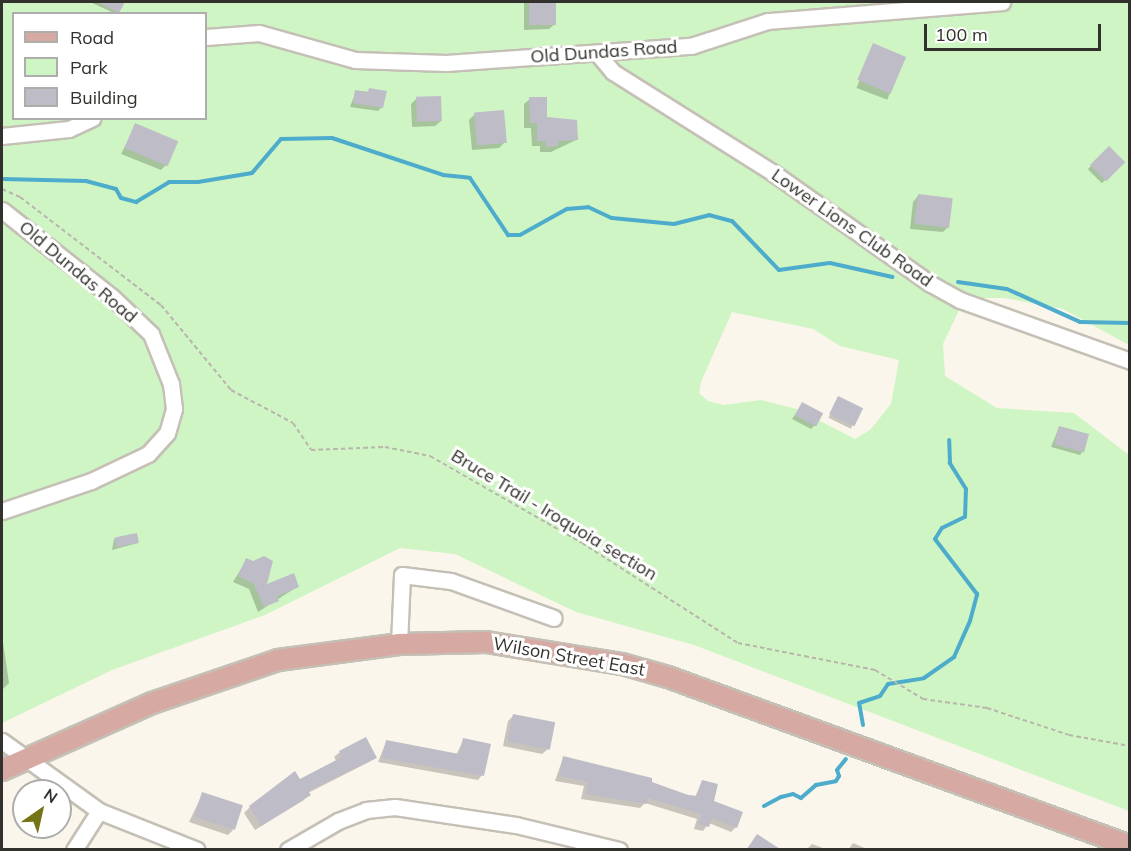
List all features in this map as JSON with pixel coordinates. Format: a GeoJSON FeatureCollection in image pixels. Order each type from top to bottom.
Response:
{"type":"FeatureCollection","features":[{"type":"Feature","properties":{"kind":"main road","name":"Wilson Street East"},"geometry":{"type":"LineString","coordinates":[[2,770],[152,704],[278,660],[399,644],[486,642],[631,666],[1130,846]]}},
{"type":"Feature","properties":{"kind":"street","name":"Old Dundas Road"},"geometry":{"type":"LineString","coordinates":[[207,37],[259,33],[379,64],[691,46],[768,21],[1002,2]]}},
{"type":"Feature","properties":{"kind":"street","name":"Lower Lions Club Road"},"geometry":{"type":"LineString","coordinates":[[597,53],[613,72],[772,172],[931,284],[960,300],[1130,361]]}},
{"type":"Feature","properties":{"kind":"street"},"geometry":{"type":"LineString","coordinates":[[2,136],[69,129],[89,120]]}},
{"type":"Feature","properties":{"kind":"street","name":"Old Dundas Road"},"geometry":{"type":"LineString","coordinates":[[2,210],[112,297],[151,334],[171,384],[174,409],[167,433],[148,454],[91,481],[2,511]]}},
{"type":"Feature","properties":{"kind":"street"},"geometry":{"type":"LineString","coordinates":[[399,644],[402,575],[451,581],[554,618]]}},
{"type":"Feature","properties":{"kind":"street"},"geometry":{"type":"LineString","coordinates":[[2,741],[99,811],[160,844],[197,849]]}},
{"type":"Feature","properties":{"kind":"street"},"geometry":{"type":"LineString","coordinates":[[288,849],[347,817],[366,810],[395,807],[516,825],[620,849]]}},
{"type":"Feature","properties":{"kind":"street"},"geometry":{"type":"LineString","coordinates":[[74,849],[99,811]]}},
{"type":"Feature","properties":{"kind":"path","name":"Bruce Trail - Iroquoia section"},"geometry":{"type":"LineString","coordinates":[[2,189],[20,197],[161,305],[231,390],[293,423],[311,450],[385,447],[430,456],[582,543],[738,643],[875,670],[922,699],[987,708],[1069,735],[1130,747]]}},
{"type":"Feature","properties":{"kind":"green space"},"geometry":{"type":"Polygon","coordinates":[[[2,2],[1129,2],[1129,345],[1063,309],[1004,298],[971,298],[962,304],[943,344],[945,376],[997,408],[1074,413],[1129,455],[1129,811],[694,645],[576,612],[455,554],[400,548],[265,615],[112,670],[2,723],[2,2]],[[732,312],[701,382],[699,393],[708,401],[724,405],[761,400],[797,409],[855,439],[870,430],[891,404],[899,360],[840,346],[813,329],[732,312]]]}},
{"type":"Feature","properties":{"kind":"building"},"geometry":{"type":"Polygon","coordinates":[[[98,2],[125,2],[120,12],[98,2]]]}},
{"type":"Feature","properties":{"kind":"building"},"geometry":{"type":"Polygon","coordinates":[[[529,2],[556,2],[556,25],[529,25],[529,2]]]}},
{"type":"Feature","properties":{"kind":"building"},"geometry":{"type":"Polygon","coordinates":[[[873,43],[906,57],[891,94],[857,80],[873,43]]]}},
{"type":"Feature","properties":{"kind":"building"},"geometry":{"type":"Polygon","coordinates":[[[369,88],[387,91],[383,108],[353,103],[355,90],[368,92],[369,88]]]}},
{"type":"Feature","properties":{"kind":"building"},"geometry":{"type":"Polygon","coordinates":[[[441,96],[442,121],[417,122],[416,97],[441,96]]]}},
{"type":"Feature","properties":{"kind":"building"},"geometry":{"type":"Polygon","coordinates":[[[529,97],[547,97],[547,117],[577,120],[578,140],[558,141],[558,146],[546,147],[545,141],[537,141],[537,123],[530,123],[529,97]]]}},
{"type":"Feature","properties":{"kind":"building"},"geometry":{"type":"Polygon","coordinates":[[[504,110],[507,143],[477,145],[474,113],[504,110]]]}},
{"type":"Feature","properties":{"kind":"building"},"geometry":{"type":"Polygon","coordinates":[[[135,123],[178,141],[168,166],[124,148],[135,123]]]}},
{"type":"Feature","properties":{"kind":"building"},"geometry":{"type":"Polygon","coordinates":[[[1109,146],[1125,162],[1106,181],[1090,165],[1109,146]]]}},
{"type":"Feature","properties":{"kind":"building"},"geometry":{"type":"Polygon","coordinates":[[[918,194],[953,198],[949,228],[914,224],[918,194]]]}},
{"type":"Feature","properties":{"kind":"building"},"geometry":{"type":"Polygon","coordinates":[[[838,396],[863,408],[854,426],[829,414],[838,396]]]}},
{"type":"Feature","properties":{"kind":"building"},"geometry":{"type":"Polygon","coordinates":[[[802,402],[823,413],[816,427],[795,415],[802,402]]]}},
{"type":"Feature","properties":{"kind":"building"},"geometry":{"type":"Polygon","coordinates":[[[1059,426],[1089,434],[1084,452],[1054,444],[1059,426]]]}},
{"type":"Feature","properties":{"kind":"building"},"geometry":{"type":"Polygon","coordinates":[[[137,533],[139,543],[116,547],[114,537],[137,533]]]}},
{"type":"Feature","properties":{"kind":"building"},"geometry":{"type":"Polygon","coordinates":[[[264,556],[273,561],[267,584],[294,573],[299,587],[277,596],[279,601],[264,607],[254,584],[238,576],[246,558],[253,561],[264,556]]]}},
{"type":"Feature","properties":{"kind":"building"},"geometry":{"type":"Polygon","coordinates":[[[513,714],[555,722],[550,750],[508,741],[513,714]]]}},
{"type":"Feature","properties":{"kind":"building"},"geometry":{"type":"Polygon","coordinates":[[[366,737],[377,758],[308,791],[311,795],[261,826],[249,806],[295,771],[300,779],[342,757],[339,751],[366,737]]]}},
{"type":"Feature","properties":{"kind":"building"},"geometry":{"type":"Polygon","coordinates":[[[463,738],[491,744],[484,776],[382,758],[386,740],[459,754],[463,738]]]}},
{"type":"Feature","properties":{"kind":"building"},"geometry":{"type":"Polygon","coordinates":[[[563,756],[652,778],[652,782],[688,795],[697,796],[702,780],[718,784],[714,801],[743,812],[737,828],[712,818],[709,827],[698,824],[701,814],[648,798],[647,804],[585,794],[588,782],[559,776],[563,756]]]}},
{"type":"Feature","properties":{"kind":"building"},"geometry":{"type":"Polygon","coordinates":[[[202,792],[243,805],[235,830],[194,817],[202,792]]]}},
{"type":"Feature","properties":{"kind":"building"},"geometry":{"type":"Polygon","coordinates":[[[757,834],[780,849],[747,849],[757,834]]]}},
{"type":"Feature","properties":{"kind":"waterway"},"geometry":{"type":"LineString","coordinates":[[2,179],[86,181],[116,189],[121,198],[136,202],[169,182],[198,182],[252,173],[281,139],[332,138],[443,175],[470,178],[508,235],[520,235],[567,209],[588,207],[612,218],[674,224],[709,215],[732,221],[779,270],[830,263],[892,277]]}},
{"type":"Feature","properties":{"kind":"waterway"},"geometry":{"type":"LineString","coordinates":[[958,282],[1007,289],[1080,322],[1130,323]]}},
{"type":"Feature","properties":{"kind":"waterway"},"geometry":{"type":"LineString","coordinates":[[863,725],[859,703],[880,696],[888,684],[924,678],[954,657],[970,621],[977,594],[935,539],[942,528],[965,517],[966,489],[950,463],[949,440]]}},
{"type":"Feature","properties":{"kind":"waterway"},"geometry":{"type":"LineString","coordinates":[[764,806],[781,797],[793,794],[801,798],[816,785],[836,781],[839,776],[837,770],[846,759]]}}]}
